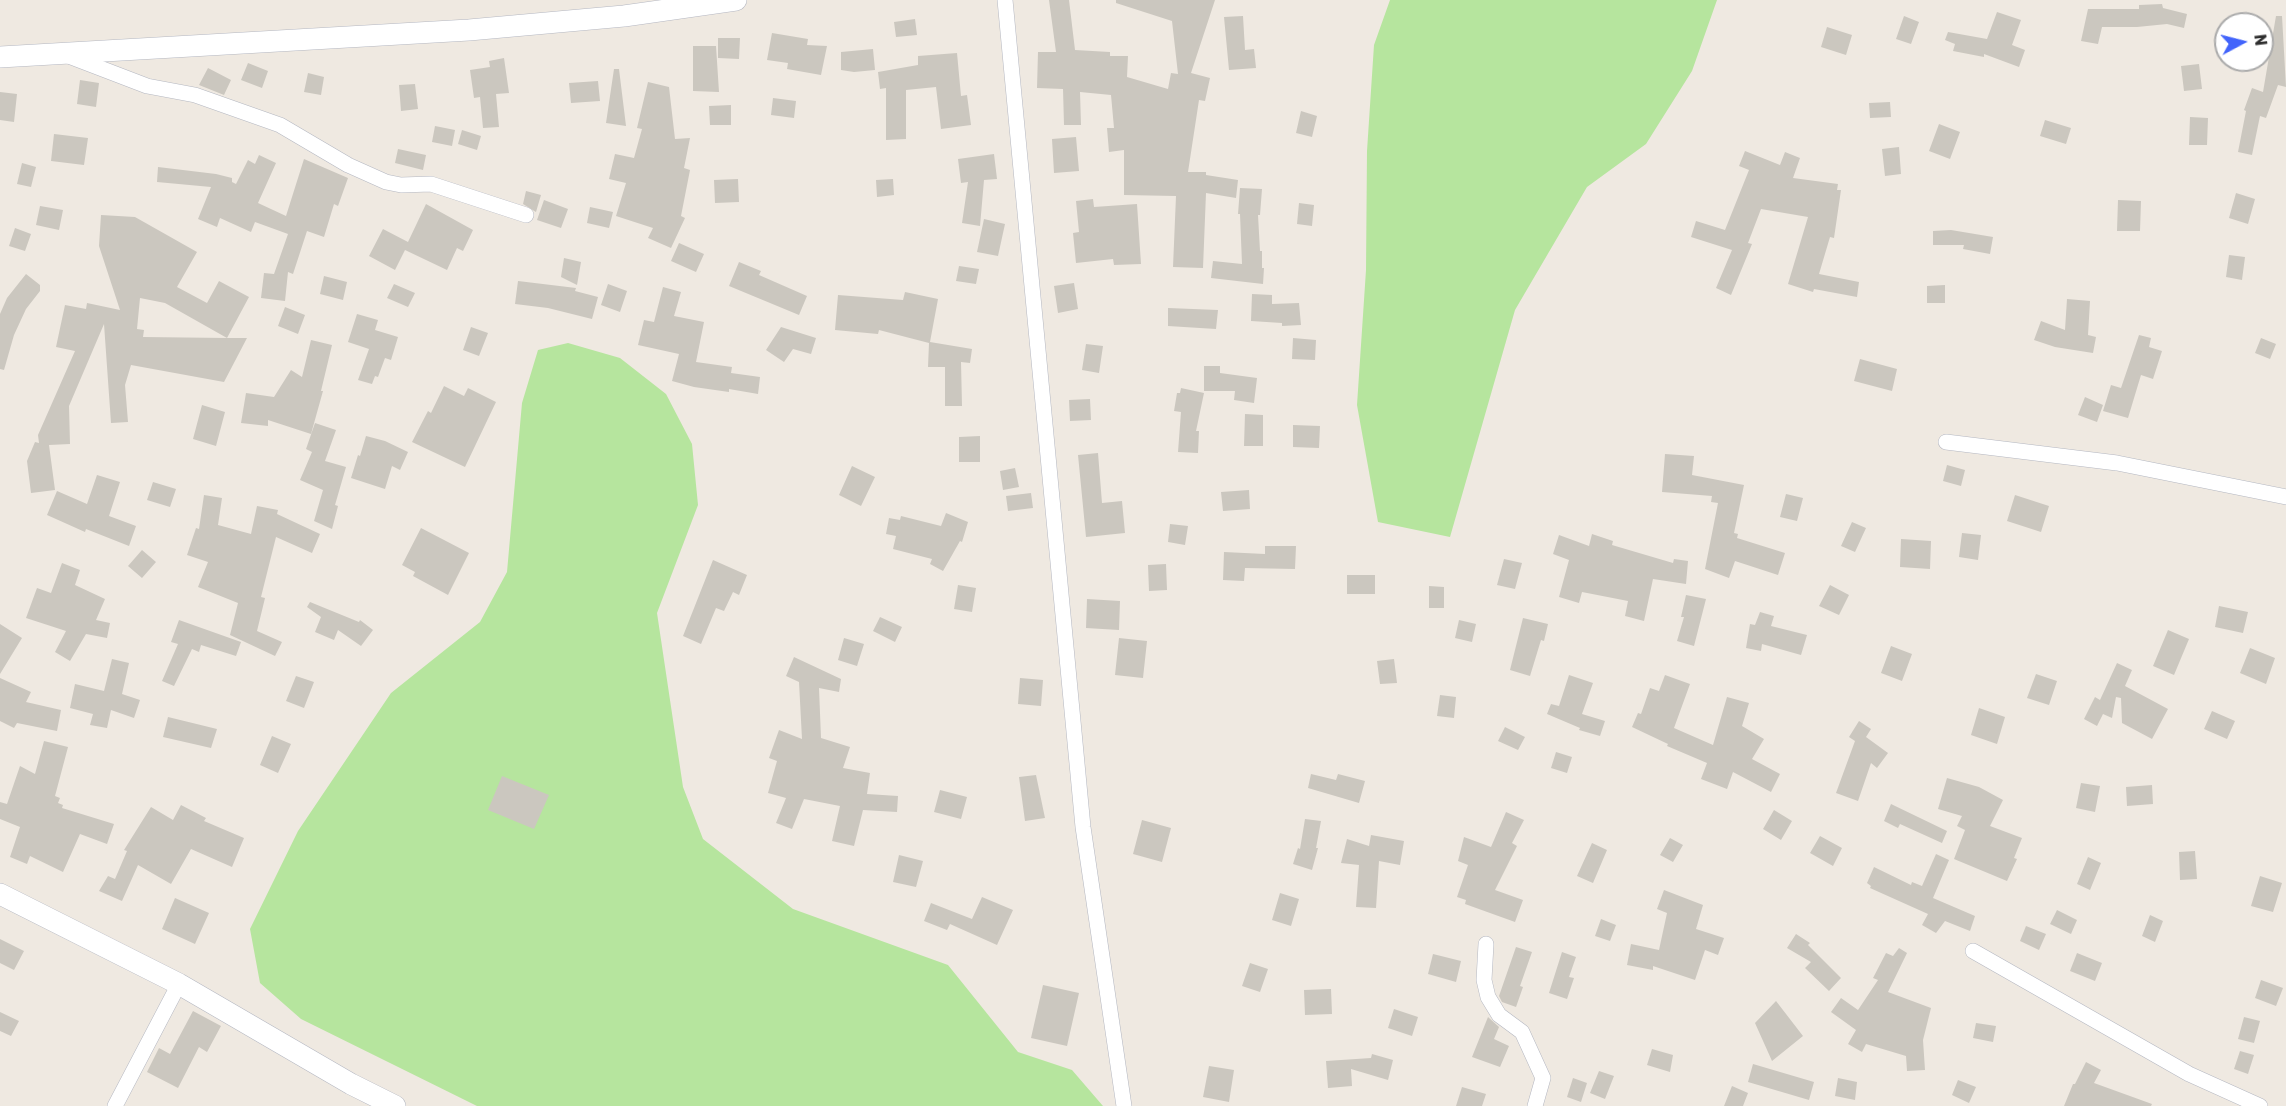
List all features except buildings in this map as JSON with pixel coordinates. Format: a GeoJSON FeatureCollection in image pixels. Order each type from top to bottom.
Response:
{"type":"FeatureCollection","features":[{"type":"Feature","properties":{"kind":"street"},"geometry":{"type":"LineString","coordinates":[[0,57],[469,30],[624,16],[736,0]]}},
{"type":"Feature","properties":{"kind":"street"},"geometry":{"type":"LineString","coordinates":[[1005,0],[1083,827],[1124,1106]]}},
{"type":"Feature","properties":{"kind":"street"},"geometry":{"type":"LineString","coordinates":[[61,53],[147,86],[195,95],[280,125],[348,165],[386,182],[401,185],[431,184],[526,215]]}},
{"type":"Feature","properties":{"kind":"street"},"geometry":{"type":"LineString","coordinates":[[1946,442],[2117,463],[2286,497]]}},
{"type":"Feature","properties":{"kind":"street"},"geometry":{"type":"LineString","coordinates":[[0,894],[179,984],[351,1084],[395,1106]]}},
{"type":"Feature","properties":{"kind":"street"},"geometry":{"type":"LineString","coordinates":[[1486,944],[1484,980],[1488,997],[1498,1015],[1522,1032],[1543,1078],[1534,1106]]}},
{"type":"Feature","properties":{"kind":"street"},"geometry":{"type":"LineString","coordinates":[[1973,951],[2189,1074],[2260,1106]]}},
{"type":"Feature","properties":{"kind":"street"},"geometry":{"type":"LineString","coordinates":[[115,1106],[179,984]]}},
{"type":"Feature","properties":{"kind":"green space"},"geometry":{"type":"Polygon","coordinates":[[[1390,0],[1717,0],[1692,71],[1646,144],[1587,187],[1515,310],[1450,537],[1378,522],[1357,405],[1366,270],[1367,151],[1374,45],[1390,0]]]}},
{"type":"Feature","properties":{"kind":"green space"},"geometry":{"type":"Polygon","coordinates":[[[568,343],[620,358],[666,394],[692,444],[698,505],[657,613],[683,787],[703,839],[793,909],[948,965],[1018,1052],[1072,1070],[1103,1106],[477,1106],[301,1019],[260,983],[250,929],[298,831],[391,693],[480,622],[507,572],[522,403],[538,350],[568,343]]]}}]}
